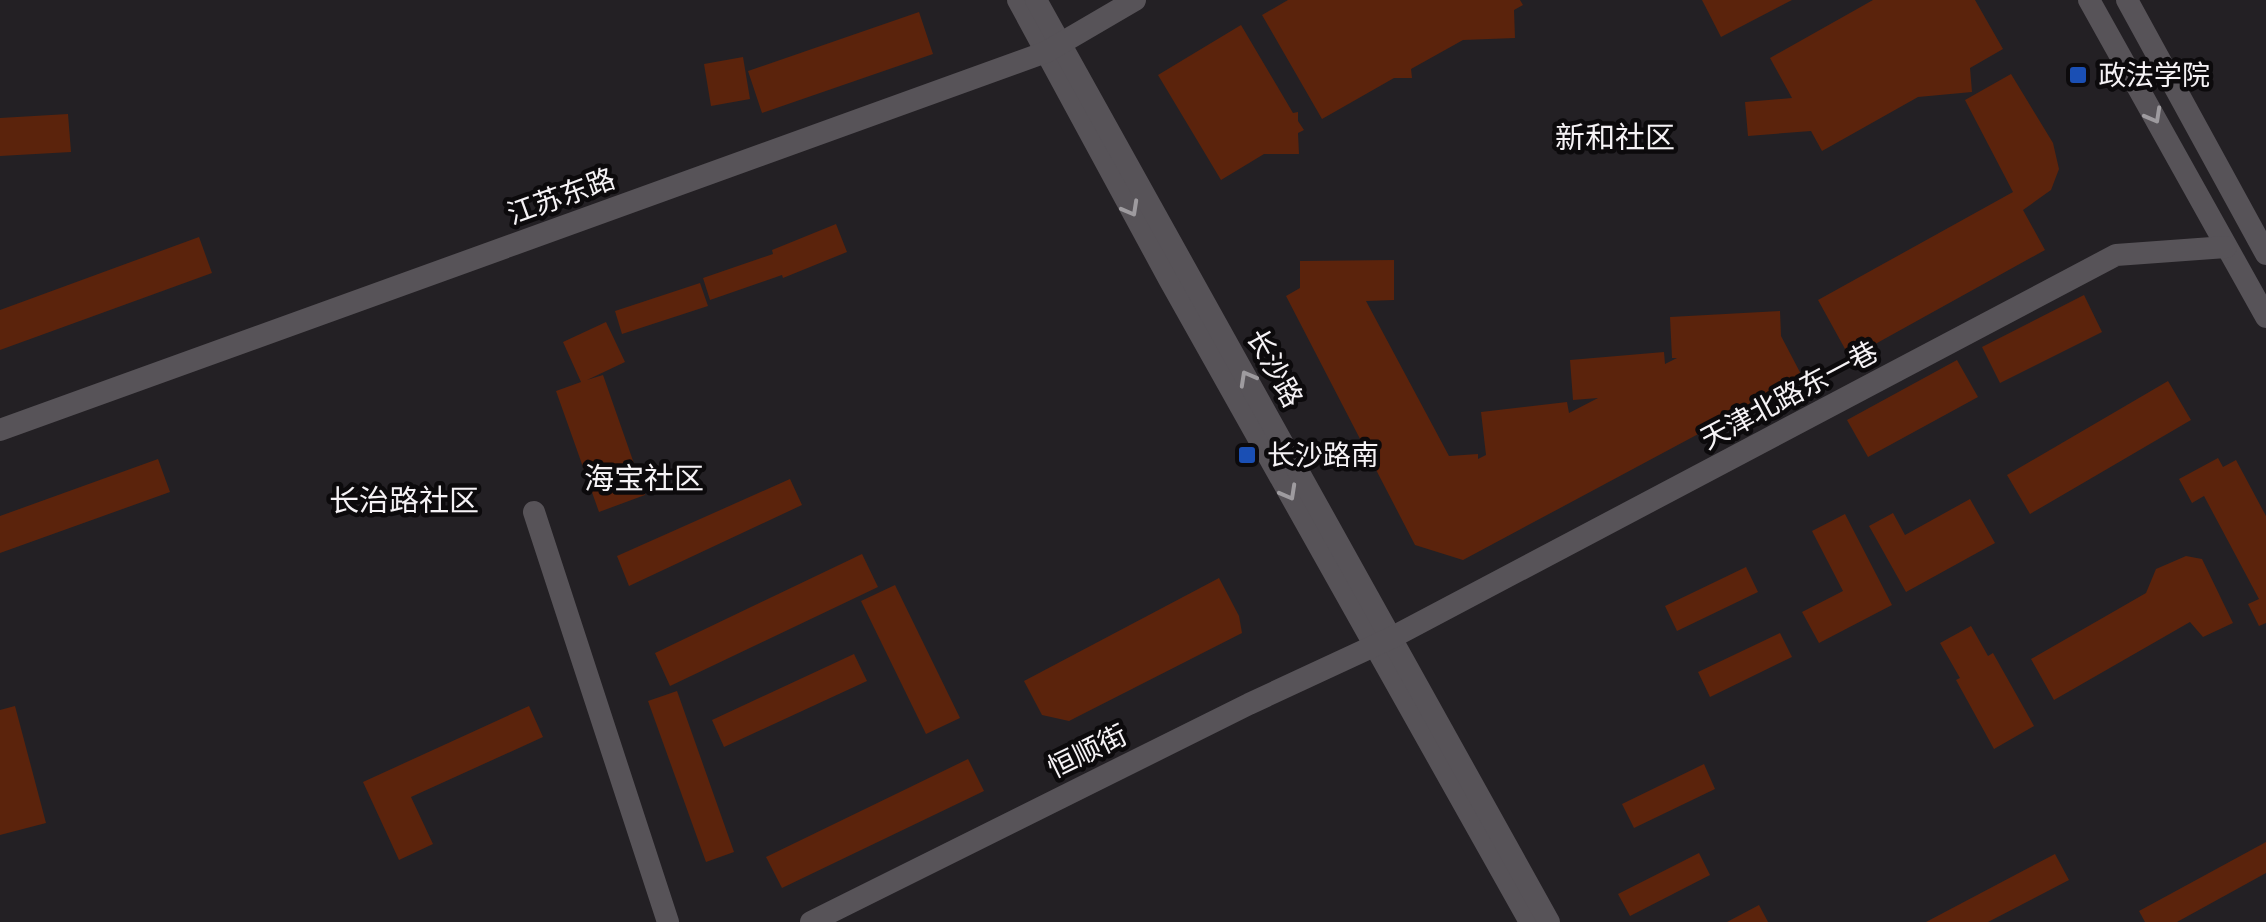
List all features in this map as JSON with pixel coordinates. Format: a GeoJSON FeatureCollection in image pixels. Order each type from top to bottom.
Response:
{"type":"FeatureCollection","features":[{"type":"Feature","properties":{"kind":"street","name":"长沙路"},"geometry":{"type":"LineString","coordinates":[[1018,0],[1053,48],[1383,642],[1530,922]]}},
{"type":"Feature","properties":{"kind":"street","name":"长沙路"},"geometry":{"type":"LineString","coordinates":[[1036,0],[1053,48]]}},
{"type":"Feature","properties":{"kind":"street","name":"江苏东路"},"geometry":{"type":"LineString","coordinates":[[0,430],[1053,48],[1135,0]]}},
{"type":"Feature","properties":{"kind":"street"},"geometry":{"type":"LineString","coordinates":[[2089,0],[2266,318]]}},
{"type":"Feature","properties":{"kind":"street"},"geometry":{"type":"LineString","coordinates":[[2127,0],[2266,254]]}},
{"type":"Feature","properties":{"kind":"street","name":"天津北路东一巷"},"geometry":{"type":"LineString","coordinates":[[1383,642],[2116,255],[2226,246]]}},
{"type":"Feature","properties":{"kind":"street"},"geometry":{"type":"LineString","coordinates":[[534,512],[668,922]]}},
{"type":"Feature","properties":{"kind":"street","name":"长沙路"},"geometry":{"type":"LineString","coordinates":[[1383,642],[1550,922]]}},
{"type":"Feature","properties":{"kind":"street","name":"恒顺街"},"geometry":{"type":"LineString","coordinates":[[810,922],[1383,642]]}},
{"type":"Feature","properties":{"kind":"building"},"geometry":{"type":"Polygon","coordinates":[[[1288,0],[1520,0],[1523,5],[1514,10],[1515,38],[1463,40],[1411,69],[1412,78],[1394,78],[1322,119],[1262,15],[1288,0]]]}},
{"type":"Feature","properties":{"kind":"building"},"geometry":{"type":"Polygon","coordinates":[[[1702,0],[1792,0],[1721,37],[1702,0]]]}},
{"type":"Feature","properties":{"kind":"building"},"geometry":{"type":"Polygon","coordinates":[[[1873,0],[1975,0],[2003,49],[1970,68],[1972,92],[1918,97],[1822,151],[1811,131],[1748,136],[1745,102],[1792,98],[1770,58],[1873,0]]]}},
{"type":"Feature","properties":{"kind":"building"},"geometry":{"type":"Polygon","coordinates":[[[919,12],[933,54],[762,113],[748,71],[919,12]]]}},
{"type":"Feature","properties":{"kind":"building"},"geometry":{"type":"Polygon","coordinates":[[[1241,25],[1293,113],[1298,112],[1304,130],[1298,133],[1299,154],[1264,154],[1221,180],[1158,75],[1241,25]]]}},
{"type":"Feature","properties":{"kind":"building"},"geometry":{"type":"Polygon","coordinates":[[[743,57],[750,99],[711,106],[704,64],[743,57]]]}},
{"type":"Feature","properties":{"kind":"building"},"geometry":{"type":"Polygon","coordinates":[[[2011,74],[2053,143],[2059,169],[2051,190],[2023,210],[2045,250],[1850,358],[1818,300],[2013,192],[1965,100],[2011,74]]]}},
{"type":"Feature","properties":{"kind":"building"},"geometry":{"type":"Polygon","coordinates":[[[68,114],[71,152],[0,156],[0,118],[68,114]]]}},
{"type":"Feature","properties":{"kind":"building"},"geometry":{"type":"Polygon","coordinates":[[[836,224],[847,252],[783,278],[782,275],[710,300],[703,278],[773,254],[772,250],[836,224]]]}},
{"type":"Feature","properties":{"kind":"building"},"geometry":{"type":"Polygon","coordinates":[[[199,237],[212,273],[0,350],[0,310],[199,237]]]}},
{"type":"Feature","properties":{"kind":"building"},"geometry":{"type":"Polygon","coordinates":[[[1394,260],[1394,300],[1366,301],[1449,456],[1478,454],[1478,459],[1486,455],[1481,412],[1567,402],[1569,413],[1598,398],[1573,400],[1570,360],[1664,352],[1665,364],[1677,358],[1672,358],[1670,317],[1780,311],[1781,336],[1803,378],[1463,560],[1415,545],[1286,296],[1300,288],[1300,261],[1394,260]]]}},
{"type":"Feature","properties":{"kind":"building"},"geometry":{"type":"Polygon","coordinates":[[[700,283],[708,306],[622,334],[615,311],[700,283]]]}},
{"type":"Feature","properties":{"kind":"building"},"geometry":{"type":"Polygon","coordinates":[[[2084,295],[2102,332],[2000,383],[1982,347],[2084,295]]]}},
{"type":"Feature","properties":{"kind":"building"},"geometry":{"type":"Polygon","coordinates":[[[606,322],[625,362],[587,380],[603,375],[645,495],[599,512],[556,391],[581,382],[563,342],[606,322]]]}},
{"type":"Feature","properties":{"kind":"building"},"geometry":{"type":"Polygon","coordinates":[[[1957,360],[1978,397],[1868,457],[1847,420],[1957,360]]]}},
{"type":"Feature","properties":{"kind":"building"},"geometry":{"type":"Polygon","coordinates":[[[2168,381],[2191,420],[2030,514],[2007,475],[2168,381]]]}},
{"type":"Feature","properties":{"kind":"building"},"geometry":{"type":"Polygon","coordinates":[[[2218,458],[2223,467],[2236,460],[2266,516],[2266,623],[2259,626],[2248,604],[2259,599],[2204,496],[2192,503],[2179,479],[2218,458]]]}},
{"type":"Feature","properties":{"kind":"building"},"geometry":{"type":"Polygon","coordinates":[[[158,459],[170,492],[0,553],[0,516],[158,459]]]}},
{"type":"Feature","properties":{"kind":"building"},"geometry":{"type":"Polygon","coordinates":[[[790,479],[802,505],[629,586],[617,556],[790,479]]]}},
{"type":"Feature","properties":{"kind":"building"},"geometry":{"type":"Polygon","coordinates":[[[1970,499],[1995,543],[1906,592],[1869,526],[1893,513],[1905,535],[1970,499]]]}},
{"type":"Feature","properties":{"kind":"building"},"geometry":{"type":"Polygon","coordinates":[[[1845,514],[1892,605],[1819,643],[1802,612],[1843,591],[1812,531],[1845,514]]]}},
{"type":"Feature","properties":{"kind":"building"},"geometry":{"type":"Polygon","coordinates":[[[862,554],[878,587],[670,686],[655,653],[862,554]]]}},
{"type":"Feature","properties":{"kind":"building"},"geometry":{"type":"Polygon","coordinates":[[[2186,556],[2202,559],[2233,623],[2203,637],[2190,622],[2054,700],[2031,659],[2146,593],[2156,569],[2186,556]]]}},
{"type":"Feature","properties":{"kind":"building"},"geometry":{"type":"Polygon","coordinates":[[[1746,567],[1758,592],[1677,631],[1665,606],[1746,567]]]}},
{"type":"Feature","properties":{"kind":"building"},"geometry":{"type":"Polygon","coordinates":[[[1219,578],[1239,616],[1242,633],[1069,721],[1042,715],[1024,681],[1219,578]]]}},
{"type":"Feature","properties":{"kind":"building"},"geometry":{"type":"Polygon","coordinates":[[[895,585],[960,718],[926,734],[861,601],[895,585]]]}},
{"type":"Feature","properties":{"kind":"building"},"geometry":{"type":"Polygon","coordinates":[[[1971,626],[1988,656],[1993,653],[2034,726],[1994,749],[1940,643],[1971,626]]]}},
{"type":"Feature","properties":{"kind":"building"},"geometry":{"type":"Polygon","coordinates":[[[1780,633],[1792,657],[1710,697],[1698,672],[1780,633]]]}},
{"type":"Feature","properties":{"kind":"building"},"geometry":{"type":"Polygon","coordinates":[[[854,654],[867,681],[724,747],[712,720],[854,654]]]}},
{"type":"Feature","properties":{"kind":"building"},"geometry":{"type":"Polygon","coordinates":[[[677,691],[734,852],[706,862],[648,701],[677,691]]]}},
{"type":"Feature","properties":{"kind":"building"},"geometry":{"type":"Polygon","coordinates":[[[15,706],[46,823],[0,835],[0,710],[15,706]]]}},
{"type":"Feature","properties":{"kind":"building"},"geometry":{"type":"Polygon","coordinates":[[[529,706],[543,737],[411,797],[433,844],[399,860],[363,782],[529,706]]]}},
{"type":"Feature","properties":{"kind":"building"},"geometry":{"type":"Polygon","coordinates":[[[968,759],[984,791],[782,888],[766,857],[968,759]]]}},
{"type":"Feature","properties":{"kind":"building"},"geometry":{"type":"Polygon","coordinates":[[[1704,764],[1715,789],[1634,828],[1622,804],[1704,764]]]}},
{"type":"Feature","properties":{"kind":"building"},"geometry":{"type":"Polygon","coordinates":[[[2266,842],[2266,873],[2177,922],[2145,922],[2139,911],[2266,842]]]}},
{"type":"Feature","properties":{"kind":"building"},"geometry":{"type":"Polygon","coordinates":[[[1699,853],[1710,875],[1630,916],[1618,894],[1699,853]]]}},
{"type":"Feature","properties":{"kind":"building"},"geometry":{"type":"Polygon","coordinates":[[[2055,854],[2069,880],[1988,922],[1926,922],[2055,854]]]}},
{"type":"Feature","properties":{"kind":"building"},"geometry":{"type":"Polygon","coordinates":[[[1759,905],[1768,922],[1727,922],[1759,905]]]}},
{"type":"Feature","properties":{"kind":"place","name":"政法学院"},"geometry":{"type":"Point","coordinates":[2078,75]}},
{"type":"Feature","properties":{"kind":"place","name":"长沙路南"},"geometry":{"type":"Point","coordinates":[1247,455]}},
{"type":"Feature","properties":{"kind":"district","name":"新和社区"},"geometry":{"type":"Point","coordinates":[1615,138]}},
{"type":"Feature","properties":{"kind":"district","name":"海宝社区"},"geometry":{"type":"Point","coordinates":[644,479]}},
{"type":"Feature","properties":{"kind":"district","name":"长治路社区"},"geometry":{"type":"Point","coordinates":[404,501]}}]}
